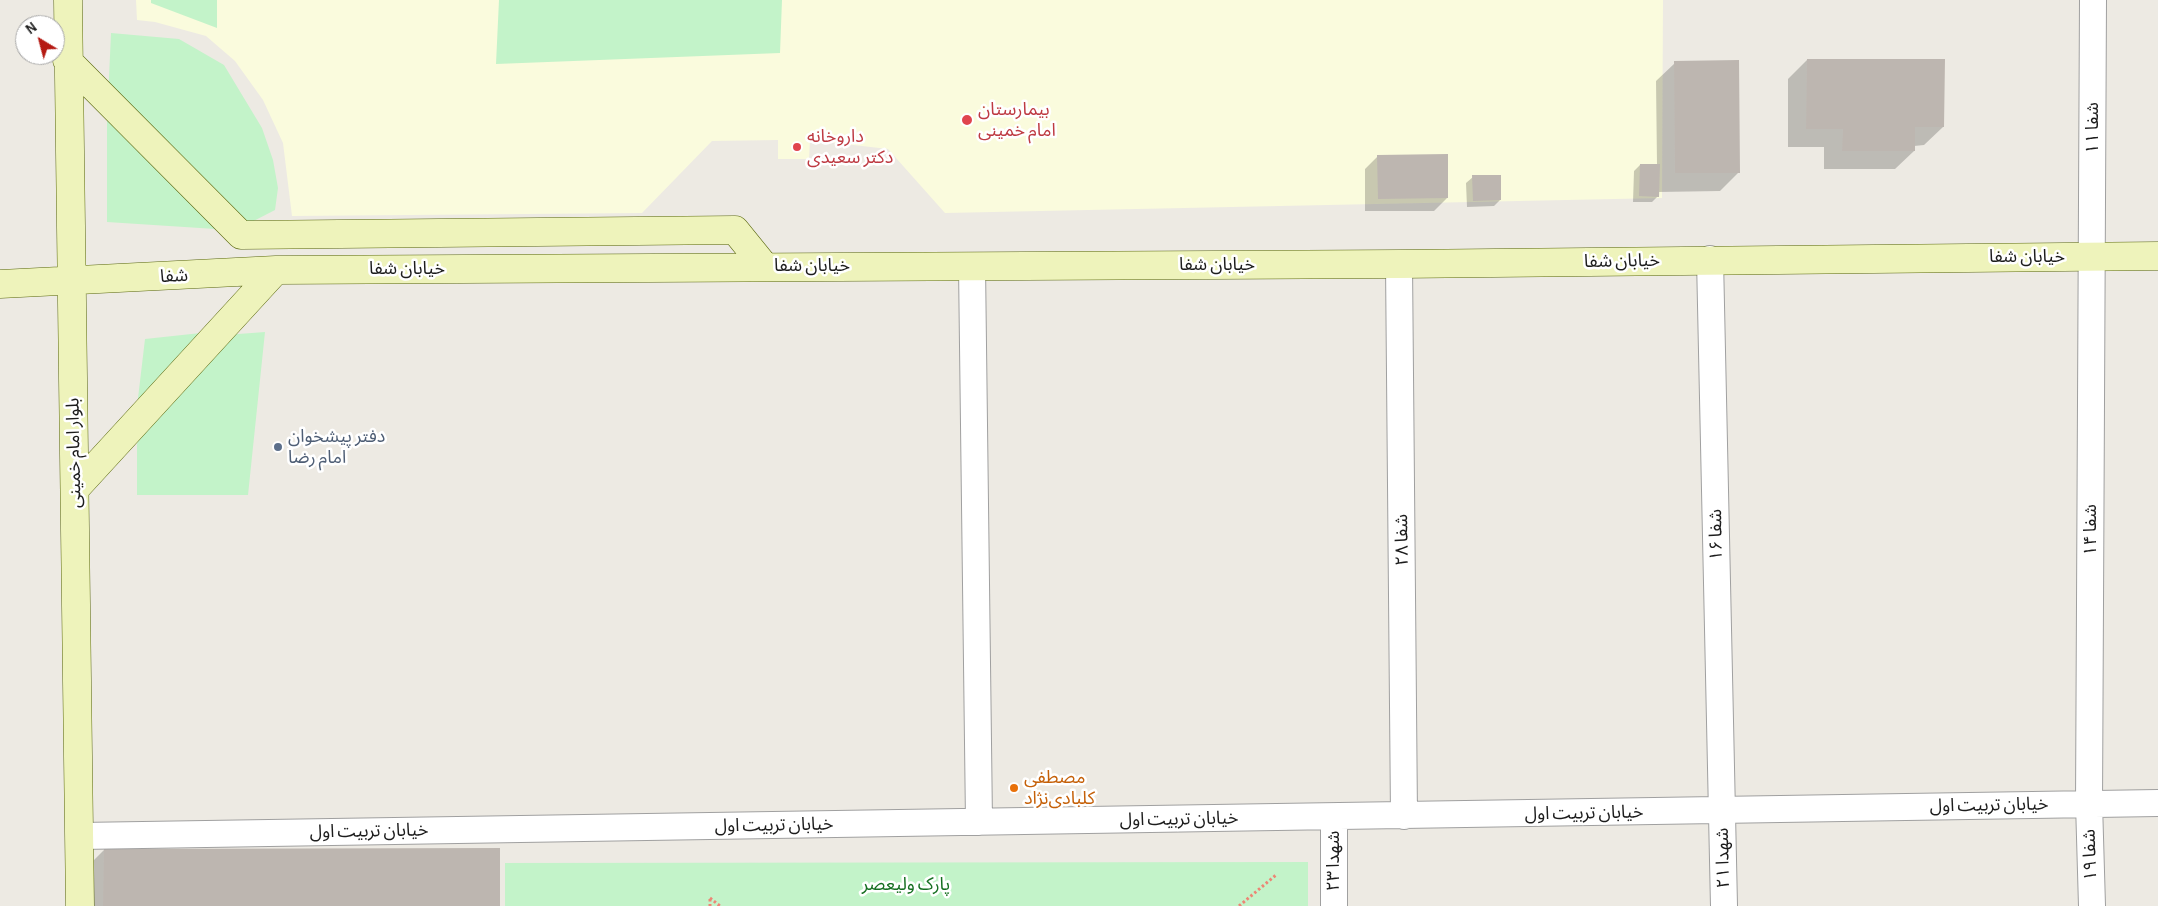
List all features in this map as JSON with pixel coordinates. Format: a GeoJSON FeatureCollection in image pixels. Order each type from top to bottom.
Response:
{"type":"FeatureCollection","features":[{"type":"Feature","properties":{"kind":"street","name":"بلوار امام خمینی"},"geometry":{"type":"LineString","coordinates":[[68,0],[80,906]]}},
{"type":"Feature","properties":{"kind":"street","name":"شفا ۱۱"},"geometry":{"type":"LineString","coordinates":[[2092,256],[2094,0]]}},
{"type":"Feature","properties":{"kind":"street"},"geometry":{"type":"LineString","coordinates":[[68,60],[242,235],[734,230],[765,267]]}},
{"type":"Feature","properties":{"kind":"street","name":"شفا ۱۴"},"geometry":{"type":"LineString","coordinates":[[2089,803],[2092,256]]}},
{"type":"Feature","properties":{"kind":"street","name":"خیابان شفا"},"geometry":{"type":"LineString","coordinates":[[276,270],[1399,264],[1710,259],[2158,256]]}},
{"type":"Feature","properties":{"kind":"street","name":"شفا ۱۶"},"geometry":{"type":"LineString","coordinates":[[1710,259],[1723,810]]}},
{"type":"Feature","properties":{"kind":"street","name":"شفا ۲۸"},"geometry":{"type":"LineString","coordinates":[[1399,264],[1404,816]]}},
{"type":"Feature","properties":{"kind":"street"},"geometry":{"type":"LineString","coordinates":[[972,266],[979,822]]}},
{"type":"Feature","properties":{"kind":"street"},"geometry":{"type":"LineString","coordinates":[[75,489],[276,270]]}},
{"type":"Feature","properties":{"kind":"street","name":"شفا"},"geometry":{"type":"LineString","coordinates":[[0,284],[71,282],[276,270]]}},
{"type":"Feature","properties":{"kind":"street","name":"شفا ۱۹"},"geometry":{"type":"LineString","coordinates":[[2089,803],[2092,906]]}},
{"type":"Feature","properties":{"kind":"street","name":"خیابان تربیت اول"},"geometry":{"type":"LineString","coordinates":[[80,836],[2158,803]]}},
{"type":"Feature","properties":{"kind":"street","name":"شهدا ۲۱"},"geometry":{"type":"LineString","coordinates":[[1723,810],[1724,906]]}},
{"type":"Feature","properties":{"kind":"street","name":"شهدا ۲۳"},"geometry":{"type":"LineString","coordinates":[[1334,817],[1334,906]]}},
{"type":"Feature","properties":{"kind":"path"},"geometry":{"type":"LineString","coordinates":[[1239,906],[1276,875]]}},
{"type":"Feature","properties":{"kind":"path"},"geometry":{"type":"LineString","coordinates":[[710,906],[710,898],[720,906]]}},
{"type":"Feature","properties":{"kind":"shaded area","name":"بیمارستان امام خمینی"},"geometry":{"type":"Polygon","coordinates":[[[136,0],[1663,0],[1662,198],[945,213],[888,149],[810,140],[809,159],[778,159],[778,140],[712,141],[642,213],[292,216],[283,143],[263,100],[235,61],[206,36],[155,22],[137,20],[136,0]]]}},
{"type":"Feature","properties":{"kind":"green space"},"geometry":{"type":"Polygon","coordinates":[[[151,0],[217,0],[217,28],[151,3],[151,0]]]}},
{"type":"Feature","properties":{"kind":"green space"},"geometry":{"type":"Polygon","coordinates":[[[499,0],[782,0],[780,53],[496,64],[499,0]]]}},
{"type":"Feature","properties":{"kind":"green space"},"geometry":{"type":"Polygon","coordinates":[[[111,33],[179,39],[224,65],[262,128],[273,160],[278,188],[275,210],[240,228],[108,100],[111,33]]]}},
{"type":"Feature","properties":{"kind":"green space"},"geometry":{"type":"Polygon","coordinates":[[[107,109],[231,230],[107,222],[107,109]]]}},
{"type":"Feature","properties":{"kind":"green space"},"geometry":{"type":"Polygon","coordinates":[[[210,332],[136,415],[145,339],[210,332]]]}},
{"type":"Feature","properties":{"kind":"green space"},"geometry":{"type":"Polygon","coordinates":[[[265,332],[248,495],[137,495],[137,445],[140,425],[225,335],[265,332]]]}},
{"type":"Feature","properties":{"kind":"green space","name":"پارک ولیعصر"},"geometry":{"type":"Polygon","coordinates":[[[1308,862],[1308,906],[505,906],[505,863],[1308,862]]]}},
{"type":"Feature","properties":{"kind":"building"},"geometry":{"type":"Polygon","coordinates":[[[1807,59],[1945,59],[1944,127],[1915,127],[1915,151],[1842,151],[1843,129],[1806,129],[1807,59]]]}},
{"type":"Feature","properties":{"kind":"building"},"geometry":{"type":"Polygon","coordinates":[[[1739,60],[1740,173],[1675,173],[1674,61],[1739,60]]]}},
{"type":"Feature","properties":{"kind":"building"},"geometry":{"type":"Polygon","coordinates":[[[1448,154],[1448,198],[1378,199],[1377,155],[1448,154]]]}},
{"type":"Feature","properties":{"kind":"building"},"geometry":{"type":"Polygon","coordinates":[[[1640,164],[1660,164],[1659,197],[1639,196],[1640,164]]]}},
{"type":"Feature","properties":{"kind":"building"},"geometry":{"type":"Polygon","coordinates":[[[1472,175],[1501,175],[1501,200],[1473,201],[1472,175]]]}},
{"type":"Feature","properties":{"kind":"building"},"geometry":{"type":"Polygon","coordinates":[[[500,848],[500,906],[103,906],[104,849],[500,848]]]}},
{"type":"Feature","properties":{"kind":"place","name":"بیمارستان امام خمینی"},"geometry":{"type":"Point","coordinates":[967,120]}},
{"type":"Feature","properties":{"kind":"place","name":"داروخانه دکتر سعیدی"},"geometry":{"type":"Point","coordinates":[797,147]}},
{"type":"Feature","properties":{"kind":"place","name":"دفتر پیشخوان امام رضا"},"geometry":{"type":"Point","coordinates":[278,447]}},
{"type":"Feature","properties":{"kind":"place","name":"مصطفی کلبادی‌نژاد"},"geometry":{"type":"Point","coordinates":[1014,788]}}]}
